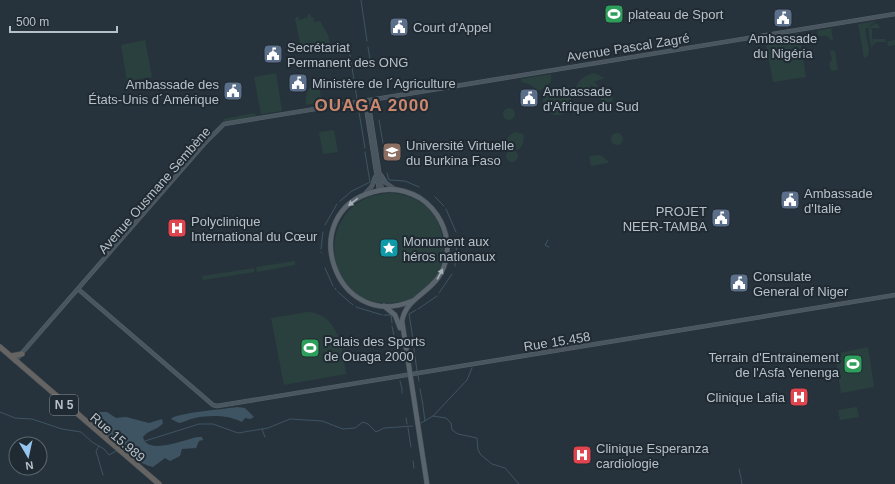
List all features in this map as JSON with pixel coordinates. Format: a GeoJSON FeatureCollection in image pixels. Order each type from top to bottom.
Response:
{"type":"FeatureCollection","features":[{"type":"Feature","properties":{"kind":"highway","name":"N 5"},"geometry":{"type":"LineString","coordinates":[[0,348],[17,359],[23,367],[159,484]]}},
{"type":"Feature","properties":{"kind":"highway","name":"Rue 15.989"},"geometry":{"type":"LineString","coordinates":[[17,359],[155,484]]}},
{"type":"Feature","properties":{"kind":"main road","name":"Avenue Pascal Zagré"},"geometry":{"type":"LineString","coordinates":[[367,102],[895,14]]}},
{"type":"Feature","properties":{"kind":"main road"},"geometry":{"type":"LineString","coordinates":[[367,102],[380,190]]}},
{"type":"Feature","properties":{"kind":"main road","name":"Avenue Ousmane Sembène"},"geometry":{"type":"LineString","coordinates":[[17,359],[223,127],[367,102]]}},
{"type":"Feature","properties":{"kind":"main road"},"geometry":{"type":"LineString","coordinates":[[378,171],[386,183],[397,190],[415,196],[428,204],[439,218],[446,237],[447,256],[441,273],[428,290],[412,301],[398,305],[382,305],[363,300],[348,290],[337,276],[331,256],[331,237],[337,220],[347,207],[364,195],[372,186],[378,171]]}},
{"type":"Feature","properties":{"kind":"main road"},"geometry":{"type":"LineString","coordinates":[[364,195],[380,190],[397,190]]}},
{"type":"Feature","properties":{"kind":"main road","name":"Rue 15.458"},"geometry":{"type":"LineString","coordinates":[[79,290],[213,405],[222,406],[895,295]]}},
{"type":"Feature","properties":{"kind":"main road"},"geometry":{"type":"LineString","coordinates":[[412,301],[405,312],[402,321],[424,484]]}},
{"type":"Feature","properties":{"kind":"main road"},"geometry":{"type":"LineString","coordinates":[[382,305],[393,312],[399,323],[427,484]]}},
{"type":"Feature","properties":{"kind":"green space"},"geometry":{"type":"Polygon","coordinates":[[[308,14],[313,17],[314,22],[320,21],[328,35],[331,49],[302,53],[295,18],[298,16],[299,20],[308,17],[308,14]]]}},
{"type":"Feature","properties":{"kind":"green space"},"geometry":{"type":"Polygon","coordinates":[[[876,21],[865,29],[869,49],[868,56],[864,58],[858,24],[876,21]]]}},
{"type":"Feature","properties":{"kind":"green space"},"geometry":{"type":"Polygon","coordinates":[[[877,23],[880,28],[869,28],[872,29],[872,44],[873,39],[885,39],[886,42],[876,42],[871,47],[868,27],[877,23]]]}},
{"type":"Feature","properties":{"kind":"green space"},"geometry":{"type":"Polygon","coordinates":[[[831,28],[833,39],[831,41],[827,36],[819,36],[817,34],[818,31],[831,28]]]}},
{"type":"Feature","properties":{"kind":"green space"},"geometry":{"type":"Polygon","coordinates":[[[799,33],[806,77],[773,82],[765,39],[799,33]]]}},
{"type":"Feature","properties":{"kind":"green space"},"geometry":{"type":"Polygon","coordinates":[[[145,40],[152,77],[127,81],[121,45],[145,40]]]}},
{"type":"Feature","properties":{"kind":"green space"},"geometry":{"type":"Polygon","coordinates":[[[895,40],[895,45],[888,46],[886,42],[895,40]]]}},
{"type":"Feature","properties":{"kind":"green space"},"geometry":{"type":"Polygon","coordinates":[[[830,50],[835,51],[838,70],[831,71],[829,63],[832,60],[830,50]]]}},
{"type":"Feature","properties":{"kind":"green space"},"geometry":{"type":"Polygon","coordinates":[[[276,73],[282,111],[261,114],[254,77],[276,73]]]}},
{"type":"Feature","properties":{"kind":"green space"},"geometry":{"type":"Polygon","coordinates":[[[594,73],[605,78],[594,82],[598,86],[596,88],[591,85],[586,98],[575,92],[577,85],[581,80],[594,73]]]}},
{"type":"Feature","properties":{"kind":"green space"},"geometry":{"type":"Polygon","coordinates":[[[551,74],[551,82],[540,91],[529,84],[522,82],[521,79],[551,74]]]}},
{"type":"Feature","properties":{"kind":"green space"},"geometry":{"type":"Polygon","coordinates":[[[318,81],[322,102],[306,105],[308,91],[312,85],[318,81]]]}},
{"type":"Feature","properties":{"kind":"green space"},"geometry":{"type":"Polygon","coordinates":[[[557,87],[567,91],[571,101],[567,111],[557,115],[547,111],[543,101],[547,91],[557,87]]]}},
{"type":"Feature","properties":{"kind":"green space"},"geometry":{"type":"Polygon","coordinates":[[[607,92],[611,94],[613,98],[611,102],[607,104],[603,102],[601,98],[603,94],[607,92]]]}},
{"type":"Feature","properties":{"kind":"green space"},"geometry":{"type":"Polygon","coordinates":[[[509,108],[513,110],[515,114],[513,118],[509,120],[505,118],[503,114],[505,110],[509,108]]]}},
{"type":"Feature","properties":{"kind":"green space"},"geometry":{"type":"Polygon","coordinates":[[[255,113],[256,118],[226,122],[223,119],[255,113]]]}},
{"type":"Feature","properties":{"kind":"green space"},"geometry":{"type":"Polygon","coordinates":[[[334,130],[338,152],[323,154],[319,132],[334,130]]]}},
{"type":"Feature","properties":{"kind":"green space"},"geometry":{"type":"Polygon","coordinates":[[[515,132],[523,134],[523,143],[520,149],[518,150],[513,148],[505,151],[504,145],[506,140],[515,132]]]}},
{"type":"Feature","properties":{"kind":"green space"},"geometry":{"type":"Polygon","coordinates":[[[615,133],[619,133],[623,139],[619,145],[615,145],[611,141],[611,137],[615,133]]]}},
{"type":"Feature","properties":{"kind":"green space"},"geometry":{"type":"Polygon","coordinates":[[[510,150],[514,150],[518,156],[514,162],[510,162],[506,158],[506,154],[510,150]]]}},
{"type":"Feature","properties":{"kind":"green space"},"geometry":{"type":"Polygon","coordinates":[[[600,155],[608,161],[608,163],[591,166],[589,156],[600,155]]]}},
{"type":"Feature","properties":{"kind":"green space"},"geometry":{"type":"Polygon","coordinates":[[[389,193],[413,198],[430,211],[440,229],[444,249],[440,269],[429,286],[411,298],[387,303],[364,298],[348,286],[338,269],[334,250],[338,230],[348,212],[365,199],[389,193]]]}},
{"type":"Feature","properties":{"kind":"green space"},"geometry":{"type":"Polygon","coordinates":[[[295,261],[295,265],[257,272],[256,267],[295,261]]]}},
{"type":"Feature","properties":{"kind":"green space"},"geometry":{"type":"Polygon","coordinates":[[[254,268],[254,272],[203,280],[202,276],[254,268]]]}},
{"type":"Feature","properties":{"kind":"green space","name":"Palais des Sports de Ouaga 2000"},"geometry":{"type":"Polygon","coordinates":[[[307,312],[318,314],[333,326],[341,344],[346,374],[284,385],[271,318],[307,312]]]}},
{"type":"Feature","properties":{"kind":"green space","name":"Terrain d'Entrainement de l'Asfa Yenenga"},"geometry":{"type":"Polygon","coordinates":[[[868,347],[874,387],[841,393],[835,354],[868,347]]]}},
{"type":"Feature","properties":{"kind":"green space"},"geometry":{"type":"Polygon","coordinates":[[[857,407],[859,417],[840,420],[838,410],[857,407]]]}},
{"type":"Feature","properties":{"kind":"water"},"geometry":{"type":"Polygon","coordinates":[[[237,407],[245,408],[254,417],[250,419],[245,418],[242,422],[219,416],[193,418],[179,423],[171,419],[191,413],[237,407]]]}},
{"type":"Feature","properties":{"kind":"water"},"geometry":{"type":"Polygon","coordinates":[[[100,412],[107,412],[116,418],[126,417],[149,423],[162,419],[163,423],[161,425],[143,437],[146,443],[151,445],[167,445],[198,437],[202,437],[203,440],[199,441],[196,448],[182,449],[180,456],[170,461],[165,458],[153,467],[128,455],[92,421],[92,417],[100,412]]]}},
{"type":"Feature","properties":{"kind":"waterway"},"geometry":{"type":"LineString","coordinates":[[361,0],[367,41]]}},
{"type":"Feature","properties":{"kind":"waterway"},"geometry":{"type":"LineString","coordinates":[[368,47],[371,67]]}},
{"type":"Feature","properties":{"kind":"waterway"},"geometry":{"type":"LineString","coordinates":[[350,55],[357,99]]}},
{"type":"Feature","properties":{"kind":"waterway"},"geometry":{"type":"LineString","coordinates":[[358,106],[365,148]]}},
{"type":"Feature","properties":{"kind":"waterway"},"geometry":{"type":"LineString","coordinates":[[379,120],[383,143]]}},
{"type":"Feature","properties":{"kind":"waterway"},"geometry":{"type":"LineString","coordinates":[[340,201],[352,191],[370,182],[365,152]]}},
{"type":"Feature","properties":{"kind":"waterway"},"geometry":{"type":"LineString","coordinates":[[387,173],[389,180],[405,181],[419,187]]}},
{"type":"Feature","properties":{"kind":"waterway"},"geometry":{"type":"LineString","coordinates":[[435,197],[444,206]]}},
{"type":"Feature","properties":{"kind":"waterway"},"geometry":{"type":"LineString","coordinates":[[325,225],[337,204]]}},
{"type":"Feature","properties":{"kind":"waterway"},"geometry":{"type":"LineString","coordinates":[[446,209],[456,232]]}},
{"type":"Feature","properties":{"kind":"waterway"},"geometry":{"type":"LineString","coordinates":[[321,249],[323,232]]}},
{"type":"Feature","properties":{"kind":"waterway"},"geometry":{"type":"LineString","coordinates":[[548,240],[545,245],[549,247]]}},
{"type":"Feature","properties":{"kind":"waterway"},"geometry":{"type":"LineString","coordinates":[[455,266],[457,241]]}},
{"type":"Feature","properties":{"kind":"waterway"},"geometry":{"type":"LineString","coordinates":[[325,268],[333,286]]}},
{"type":"Feature","properties":{"kind":"waterway"},"geometry":{"type":"LineString","coordinates":[[439,293],[452,274]]}},
{"type":"Feature","properties":{"kind":"waterway"},"geometry":{"type":"LineString","coordinates":[[338,292],[353,305]]}},
{"type":"Feature","properties":{"kind":"waterway"},"geometry":{"type":"LineString","coordinates":[[418,309],[437,296]]}},
{"type":"Feature","properties":{"kind":"waterway"},"geometry":{"type":"LineString","coordinates":[[356,307],[382,315]]}},
{"type":"Feature","properties":{"kind":"waterway"},"geometry":{"type":"LineString","coordinates":[[413,339],[409,314],[416,310]]}},
{"type":"Feature","properties":{"kind":"waterway"},"geometry":{"type":"LineString","coordinates":[[384,315],[391,315],[392,323]]}},
{"type":"Feature","properties":{"kind":"waterway"},"geometry":{"type":"LineString","coordinates":[[392,326],[394,336]]}},
{"type":"Feature","properties":{"kind":"waterway"},"geometry":{"type":"LineString","coordinates":[[394,337],[395,342]]}},
{"type":"Feature","properties":{"kind":"waterway"},"geometry":{"type":"LineString","coordinates":[[413,342],[417,371]]}},
{"type":"Feature","properties":{"kind":"waterway"},"geometry":{"type":"LineString","coordinates":[[395,345],[396,353]]}},
{"type":"Feature","properties":{"kind":"waterway"},"geometry":{"type":"LineString","coordinates":[[421,423],[433,416],[467,380],[472,368]]}},
{"type":"Feature","properties":{"kind":"waterway"},"geometry":{"type":"LineString","coordinates":[[418,375],[419,381]]}},
{"type":"Feature","properties":{"kind":"waterway"},"geometry":{"type":"LineString","coordinates":[[400,381],[402,389]]}},
{"type":"Feature","properties":{"kind":"waterway"},"geometry":{"type":"LineString","coordinates":[[420,389],[423,405]]}},
{"type":"Feature","properties":{"kind":"waterway"},"geometry":{"type":"LineString","coordinates":[[423,406],[425,421]]}},
{"type":"Feature","properties":{"kind":"waterway"},"geometry":{"type":"LineString","coordinates":[[0,412],[15,418],[32,419],[62,429],[81,432],[92,442],[104,449],[109,455],[118,450]]}},
{"type":"Feature","properties":{"kind":"waterway"},"geometry":{"type":"LineString","coordinates":[[433,416],[446,418],[451,423],[452,430],[458,434],[477,438],[478,450],[481,455],[492,464],[505,468],[519,484]]}},
{"type":"Feature","properties":{"kind":"waterway"},"geometry":{"type":"LineString","coordinates":[[406,418],[407,424]]}},
{"type":"Feature","properties":{"kind":"waterway"},"geometry":{"type":"LineString","coordinates":[[145,441],[199,424],[213,424],[238,433],[268,428],[290,419],[322,421],[343,429],[355,428],[363,422],[368,424],[376,432],[384,428],[413,426]]}},
{"type":"Feature","properties":{"kind":"waterway"},"geometry":{"type":"LineString","coordinates":[[408,428],[411,447]]}},
{"type":"Feature","properties":{"kind":"waterway"},"geometry":{"type":"LineString","coordinates":[[262,429],[265,437]]}},
{"type":"Feature","properties":{"kind":"waterway"},"geometry":{"type":"LineString","coordinates":[[99,446],[96,451],[103,475]]}},
{"type":"Feature","properties":{"kind":"waterway"},"geometry":{"type":"LineString","coordinates":[[413,461],[414,468]]}},
{"type":"Feature","properties":{"kind":"waterway"},"geometry":{"type":"LineString","coordinates":[[739,469],[741,478]]}},
{"type":"Feature","properties":{"kind":"waterway"},"geometry":{"type":"LineString","coordinates":[[741,479],[742,484]]}},
{"type":"Feature","properties":{"kind":"place","name":"plateau de Sport"},"geometry":{"type":"Point","coordinates":[614,14]}},
{"type":"Feature","properties":{"kind":"place","name":"Ambassade du Nigéria"},"geometry":{"type":"Point","coordinates":[783,18]}},
{"type":"Feature","properties":{"kind":"place","name":"Court d'Appel"},"geometry":{"type":"Point","coordinates":[399,27]}},
{"type":"Feature","properties":{"kind":"place","name":"Secrétariat Permanent des ONG"},"geometry":{"type":"Point","coordinates":[273,54]}},
{"type":"Feature","properties":{"kind":"place","name":"Ministère de l´Agriculture"},"geometry":{"type":"Point","coordinates":[298,83]}},
{"type":"Feature","properties":{"kind":"place","name":"Ambassade des États-Unis d´Amérique"},"geometry":{"type":"Point","coordinates":[233,91]}},
{"type":"Feature","properties":{"kind":"place","name":"Ambassade d'Afrique du Sud"},"geometry":{"type":"Point","coordinates":[529,98]}},
{"type":"Feature","properties":{"kind":"place","name":"Université Virtuelle du Burkina Faso"},"geometry":{"type":"Point","coordinates":[392,152]}},
{"type":"Feature","properties":{"kind":"place","name":"Ambassade d'Italie"},"geometry":{"type":"Point","coordinates":[790,200]}},
{"type":"Feature","properties":{"kind":"place","name":"PROJET NEER-TAMBA"},"geometry":{"type":"Point","coordinates":[721,218]}},
{"type":"Feature","properties":{"kind":"place","name":"Polyclinique International du Cœur"},"geometry":{"type":"Point","coordinates":[177,228]}},
{"type":"Feature","properties":{"kind":"place","name":"Monument aux héros nationaux"},"geometry":{"type":"Point","coordinates":[389,248]}},
{"type":"Feature","properties":{"kind":"place","name":"Consulate General of Niger"},"geometry":{"type":"Point","coordinates":[739,283]}},
{"type":"Feature","properties":{"kind":"place","name":"Palais des Sports de Ouaga 2000"},"geometry":{"type":"Point","coordinates":[310,348]}},
{"type":"Feature","properties":{"kind":"place","name":"Terrain d'Entrainement de l'Asfa Yenenga"},"geometry":{"type":"Point","coordinates":[853,364]}},
{"type":"Feature","properties":{"kind":"place","name":"Clinique Lafia"},"geometry":{"type":"Point","coordinates":[799,397]}},
{"type":"Feature","properties":{"kind":"place","name":"Clinique Esperanza cardiologie"},"geometry":{"type":"Point","coordinates":[582,455]}},
{"type":"Feature","properties":{"kind":"district","name":"OUAGA 2000"},"geometry":{"type":"Point","coordinates":[372,105]}}]}
